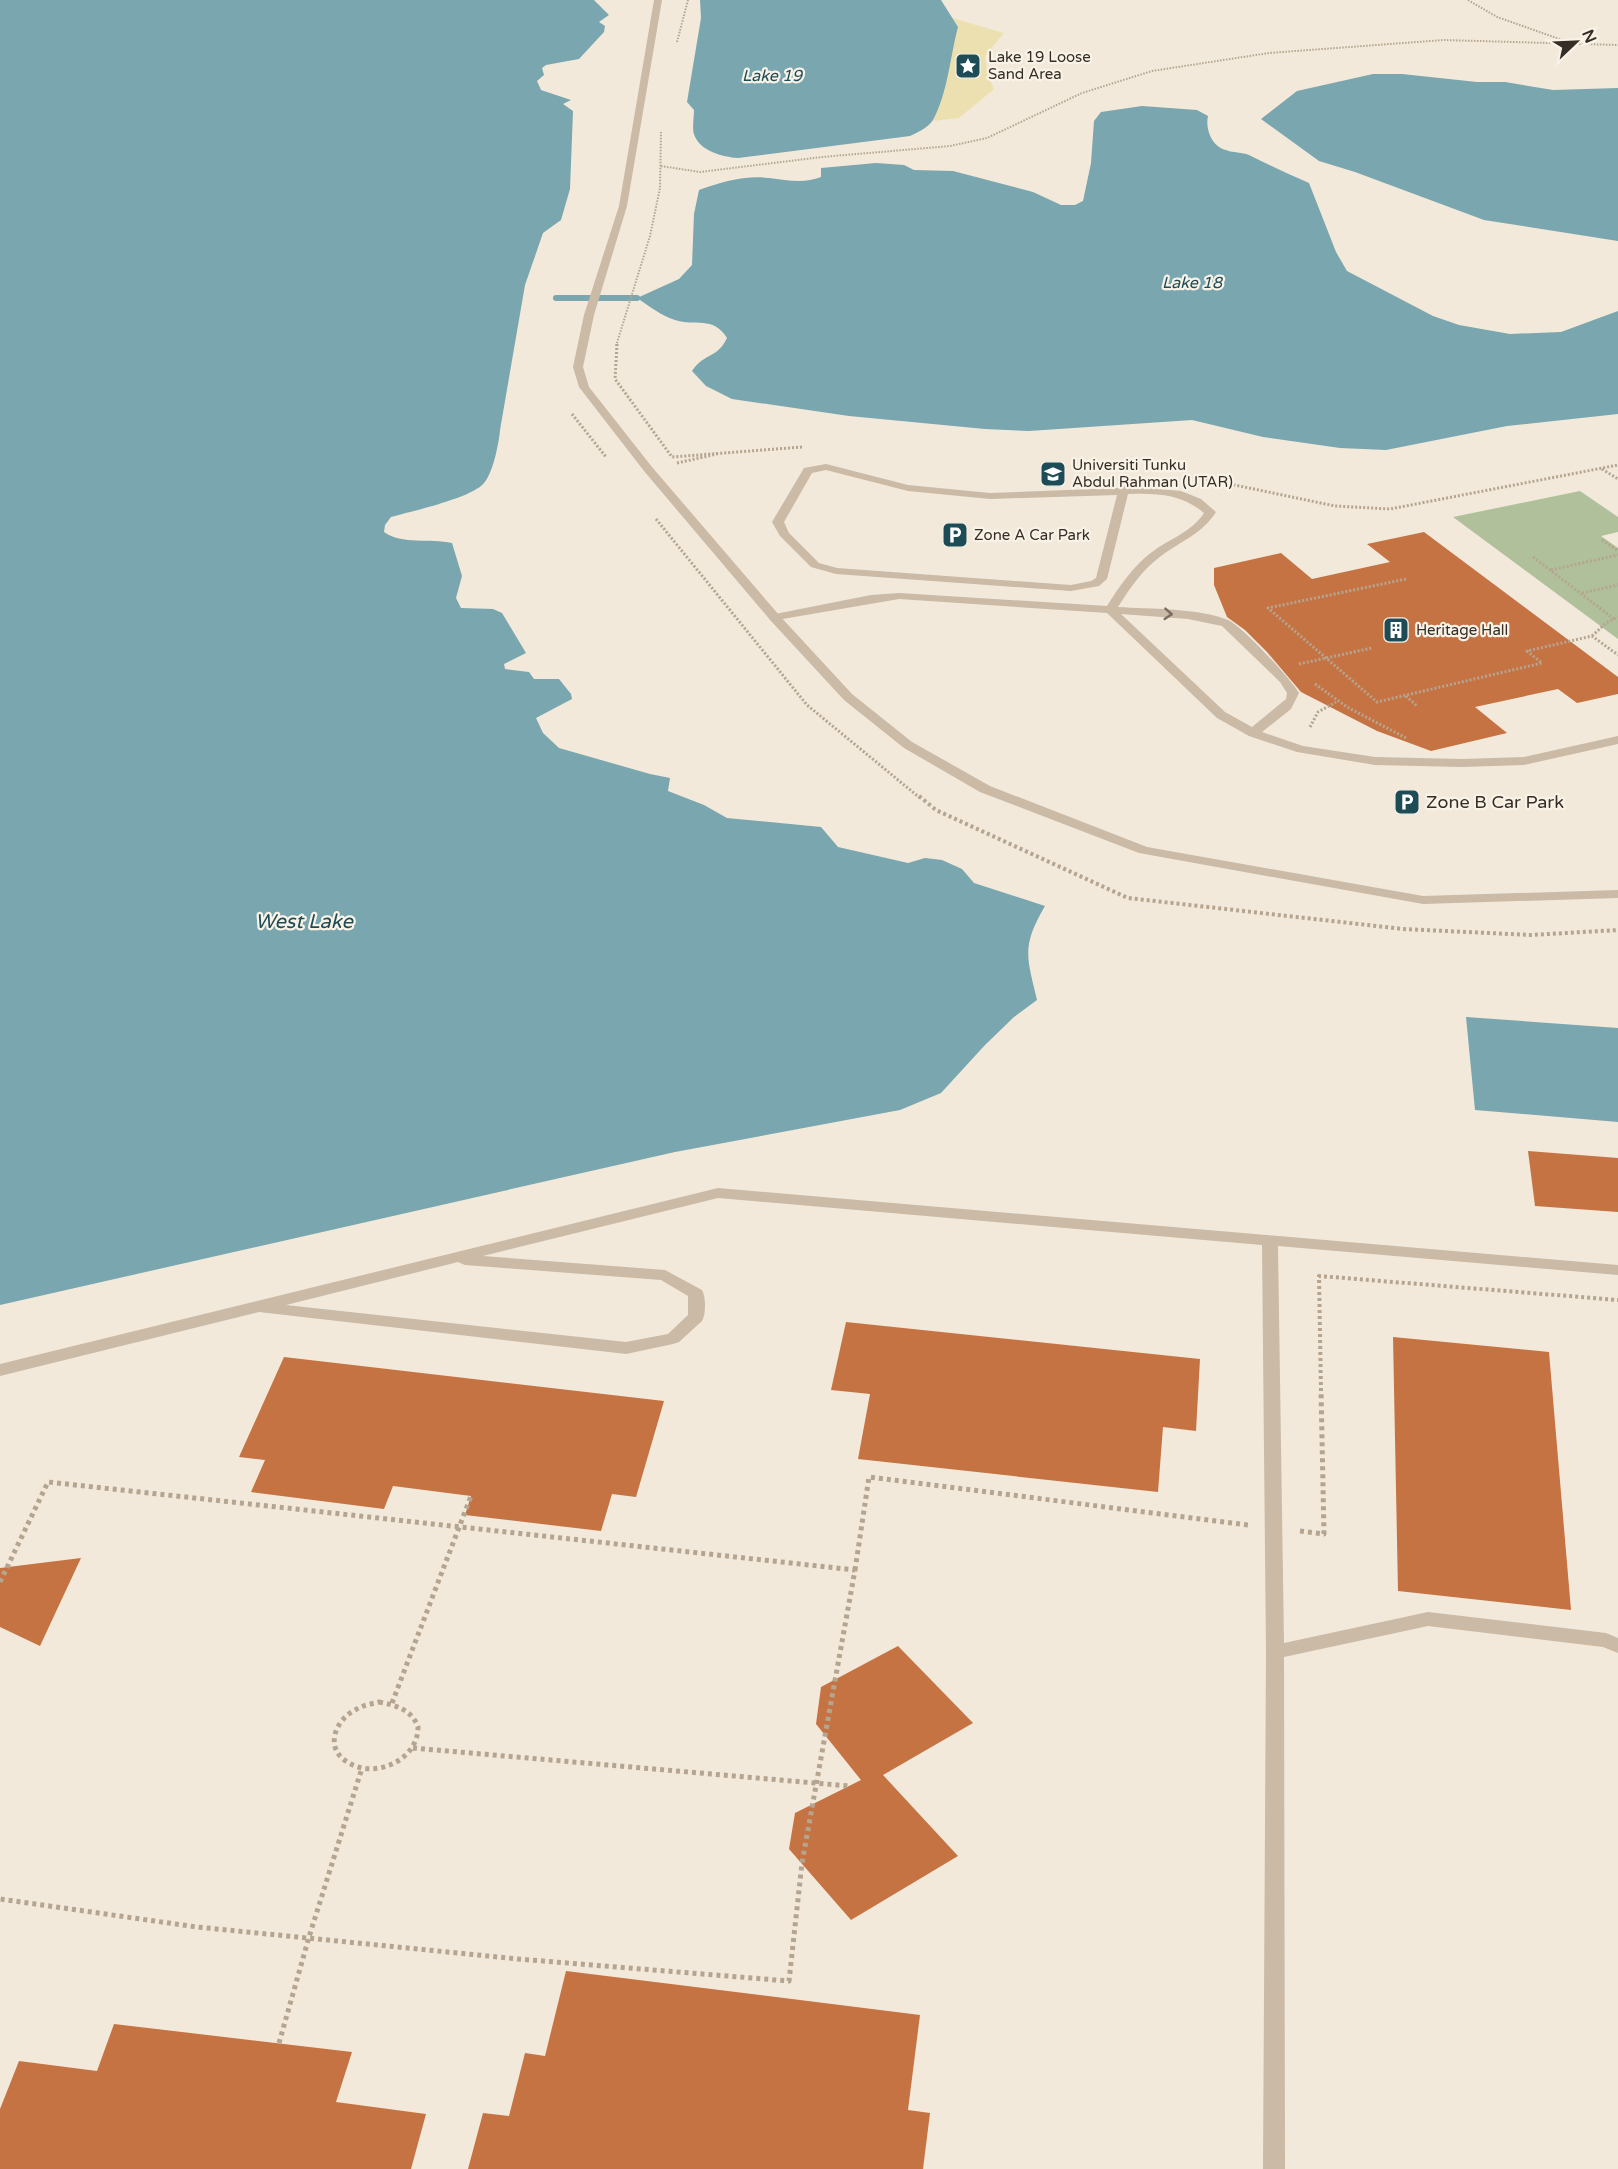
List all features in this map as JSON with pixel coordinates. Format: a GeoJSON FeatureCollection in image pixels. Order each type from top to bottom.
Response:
{"type":"FeatureCollection","features":[{"type":"Feature","properties":{"kind":"street"},"geometry":{"type":"LineString","coordinates":[[658,0],[622,206],[601,282],[589,315],[578,367],[584,387],[648,469],[775,618],[848,697],[908,745],[985,789],[1144,850],[1423,900],[1618,894]]}},
{"type":"Feature","properties":{"kind":"street"},"geometry":{"type":"LineString","coordinates":[[1110,610],[1129,582],[1152,557],[1205,522],[1210,512],[1197,501],[1177,493],[1124,489],[990,496],[908,488],[826,467],[808,470],[778,522],[784,534],[815,565],[836,571],[1071,588],[1095,584],[1101,579],[1124,489]]}},
{"type":"Feature","properties":{"kind":"street"},"geometry":{"type":"LineString","coordinates":[[775,618],[871,598],[899,596],[1188,615],[1226,623],[1285,680],[1293,693],[1287,706],[1253,733]]}},
{"type":"Feature","properties":{"kind":"street"},"geometry":{"type":"LineString","coordinates":[[1110,610],[1221,715],[1253,733],[1301,749],[1375,761],[1462,763],[1524,761],[1618,740]]}},
{"type":"Feature","properties":{"kind":"street"},"geometry":{"type":"LineString","coordinates":[[0,1370],[718,1193],[1618,1269]]}},
{"type":"Feature","properties":{"kind":"street"},"geometry":{"type":"LineString","coordinates":[[1270,1240],[1275,1652],[1274,2169]]}},
{"type":"Feature","properties":{"kind":"street"},"geometry":{"type":"LineString","coordinates":[[255,1307],[626,1348],[673,1338],[696,1317],[696,1294],[665,1275],[450,1259]]}},
{"type":"Feature","properties":{"kind":"street"},"geometry":{"type":"LineString","coordinates":[[1275,1652],[1428,1618],[1606,1640],[1618,1646]]}},
{"type":"Feature","properties":{"kind":"path"},"geometry":{"type":"LineString","coordinates":[[675,48],[688,0]]}},
{"type":"Feature","properties":{"kind":"path"},"geometry":{"type":"LineString","coordinates":[[1468,0],[1497,17],[1574,44]]}},
{"type":"Feature","properties":{"kind":"path"},"geometry":{"type":"LineString","coordinates":[[661,166],[700,172],[822,157],[950,146],[987,138],[1082,93],[1152,71],[1269,53],[1444,40],[1618,45]]}},
{"type":"Feature","properties":{"kind":"path"},"geometry":{"type":"LineString","coordinates":[[662,124],[660,188],[650,236],[615,350],[615,379],[672,457]]}},
{"type":"Feature","properties":{"kind":"path"},"geometry":{"type":"LineString","coordinates":[[568,408],[606,458]]}},
{"type":"Feature","properties":{"kind":"path"},"geometry":{"type":"LineString","coordinates":[[677,463],[711,458],[717,453]]}},
{"type":"Feature","properties":{"kind":"path"},"geometry":{"type":"LineString","coordinates":[[1602,468],[1618,479]]}},
{"type":"Feature","properties":{"kind":"path"},"geometry":{"type":"LineString","coordinates":[[651,513],[807,705],[896,779],[936,810],[1128,898],[1403,929],[1531,935],[1618,930]]}},
{"type":"Feature","properties":{"kind":"path"},"geometry":{"type":"LineString","coordinates":[[1602,540],[1618,553]]}},
{"type":"Feature","properties":{"kind":"path"},"geometry":{"type":"LineString","coordinates":[[1550,570],[1618,553]]}},
{"type":"Feature","properties":{"kind":"path"},"geometry":{"type":"LineString","coordinates":[[1406,579],[1268,608],[1377,702],[1542,663],[1527,651],[1592,636],[1616,618],[1533,557]]}},
{"type":"Feature","properties":{"kind":"path"},"geometry":{"type":"LineString","coordinates":[[1581,593],[1618,585]]}},
{"type":"Feature","properties":{"kind":"path"},"geometry":{"type":"LineString","coordinates":[[1592,636],[1618,656]]}},
{"type":"Feature","properties":{"kind":"path"},"geometry":{"type":"LineString","coordinates":[[1324,658],[1372,648]]}},
{"type":"Feature","properties":{"kind":"path"},"geometry":{"type":"LineString","coordinates":[[1294,665],[1302,672]]}},
{"type":"Feature","properties":{"kind":"path"},"geometry":{"type":"LineString","coordinates":[[1311,680],[1336,702],[1368,720]]}},
{"type":"Feature","properties":{"kind":"path"},"geometry":{"type":"LineString","coordinates":[[1440,687],[1447,692]]}},
{"type":"Feature","properties":{"kind":"path"},"geometry":{"type":"LineString","coordinates":[[1405,696],[1417,706]]}},
{"type":"Feature","properties":{"kind":"path"},"geometry":{"type":"LineString","coordinates":[[0,1899],[197,1927],[518,1959],[789,1981],[802,1863],[855,1570],[869,1477],[1324,1534],[1319,1276],[1618,1300]]}},
{"type":"Feature","properties":{"kind":"path"},"geometry":{"type":"LineString","coordinates":[[0,1582],[48,1482],[855,1570]]}},
{"type":"Feature","properties":{"kind":"path"},"geometry":{"type":"LineString","coordinates":[[392,1703],[471,1496]]}},
{"type":"Feature","properties":{"kind":"path"},"geometry":{"type":"LineString","coordinates":[[392,1703],[404,1708],[413,1716],[418,1726],[418,1738],[404,1758],[391,1765],[362,1768],[340,1757],[334,1748],[333,1737],[335,1726],[343,1717],[366,1704],[392,1703]]}},
{"type":"Feature","properties":{"kind":"path"},"geometry":{"type":"LineString","coordinates":[[413,1748],[849,1786]]}},
{"type":"Feature","properties":{"kind":"path"},"geometry":{"type":"LineString","coordinates":[[279,2043],[309,1937],[362,1768]]}},
{"type":"Feature","properties":{"kind":"green space"},"geometry":{"type":"Polygon","coordinates":[[[1580,491],[1618,517],[1618,532],[1601,536],[1618,548],[1618,639],[1453,517],[1580,491]]]}},
{"type":"Feature","properties":{"kind":"sand","name":"Lake 19 Loose Sand Area"},"geometry":{"type":"Polygon","coordinates":[[[952,18],[1004,33],[985,56],[988,76],[994,89],[959,118],[933,121],[958,27],[952,18]]]}},
{"type":"Feature","properties":{"kind":"water","name":"West Lake"},"geometry":{"type":"Polygon","coordinates":[[[0,0],[594,0],[609,15],[599,22],[605,26],[604,32],[579,59],[546,65],[542,68],[544,75],[537,81],[541,90],[571,100],[563,104],[573,111],[570,189],[561,220],[543,233],[525,285],[498,442],[490,472],[484,483],[467,494],[391,517],[385,525],[384,532],[408,540],[452,543],[462,576],[456,598],[461,608],[493,609],[502,613],[526,653],[504,664],[505,669],[529,672],[534,679],[559,679],[571,694],[572,699],[536,718],[543,733],[559,748],[670,778],[668,791],[704,805],[727,818],[821,827],[838,847],[908,863],[925,858],[942,860],[962,869],[974,883],[1045,906],[1032,932],[1028,952],[1037,1000],[1014,1017],[985,1045],[941,1093],[900,1110],[675,1152],[0,1305],[0,0]]]}},
{"type":"Feature","properties":{"kind":"water","name":"Lake 19"},"geometry":{"type":"Polygon","coordinates":[[[700,0],[941,0],[958,27],[945,86],[933,120],[926,128],[910,136],[738,158],[706,149],[694,134],[694,110],[687,102],[701,18],[700,0]]]}},
{"type":"Feature","properties":{"kind":"water"},"geometry":{"type":"Polygon","coordinates":[[[1373,74],[1505,82],[1553,90],[1618,88],[1618,241],[1484,220],[1319,161],[1261,119],[1297,91],[1373,74]]]}},
{"type":"Feature","properties":{"kind":"water","name":"Lake 18"},"geometry":{"type":"Polygon","coordinates":[[[1142,106],[1197,110],[1208,116],[1211,137],[1221,148],[1249,155],[1309,183],[1336,252],[1347,271],[1433,316],[1459,325],[1510,334],[1561,332],[1618,311],[1618,414],[1507,426],[1386,450],[1340,448],[1263,437],[1192,420],[1029,431],[849,416],[732,399],[706,386],[692,371],[723,345],[727,338],[722,331],[710,324],[682,322],[670,318],[637,298],[679,279],[692,265],[694,214],[699,190],[751,177],[808,180],[821,177],[821,168],[876,163],[904,165],[914,170],[953,171],[1033,192],[1061,205],[1075,205],[1083,201],[1091,163],[1094,121],[1101,112],[1142,106]]]}},
{"type":"Feature","properties":{"kind":"water"},"geometry":{"type":"Polygon","coordinates":[[[1466,1017],[1618,1028],[1618,1122],[1475,1110],[1466,1017]]]}},
{"type":"Feature","properties":{"kind":"building","name":"Heritage Hall"},"geometry":{"type":"Polygon","coordinates":[[[1424,532],[1618,677],[1618,694],[1577,703],[1558,689],[1475,707],[1507,733],[1431,751],[1377,731],[1301,692],[1267,652],[1245,630],[1227,617],[1214,585],[1214,568],[1281,553],[1312,579],[1390,562],[1367,544],[1424,532]]]}},
{"type":"Feature","properties":{"kind":"building"},"geometry":{"type":"Polygon","coordinates":[[[1528,1151],[1618,1158],[1618,1212],[1535,1206],[1528,1151]]]}},
{"type":"Feature","properties":{"kind":"building"},"geometry":{"type":"Polygon","coordinates":[[[846,1322],[1200,1359],[1196,1431],[1163,1427],[1158,1492],[858,1459],[870,1394],[831,1390],[846,1322]]]}},
{"type":"Feature","properties":{"kind":"building"},"geometry":{"type":"Polygon","coordinates":[[[1393,1337],[1549,1352],[1571,1610],[1398,1591],[1393,1337]]]}},
{"type":"Feature","properties":{"kind":"building"},"geometry":{"type":"Polygon","coordinates":[[[284,1357],[664,1401],[636,1497],[612,1494],[601,1531],[465,1515],[471,1496],[393,1486],[384,1509],[251,1492],[265,1460],[239,1457],[284,1357]]]}},
{"type":"Feature","properties":{"kind":"building"},"geometry":{"type":"Polygon","coordinates":[[[81,1558],[40,1646],[0,1627],[0,1568],[81,1558]]]}},
{"type":"Feature","properties":{"kind":"building"},"geometry":{"type":"Polygon","coordinates":[[[898,1646],[973,1723],[883,1775],[958,1856],[851,1920],[789,1849],[795,1813],[861,1780],[816,1724],[821,1687],[898,1646]]]}},
{"type":"Feature","properties":{"kind":"building"},"geometry":{"type":"Polygon","coordinates":[[[566,1971],[920,2015],[908,2110],[930,2113],[923,2169],[468,2169],[483,2113],[509,2116],[525,2053],[545,2056],[566,1971]]]}},
{"type":"Feature","properties":{"kind":"building"},"geometry":{"type":"Polygon","coordinates":[[[114,2024],[352,2052],[336,2102],[426,2114],[411,2169],[0,2169],[0,2109],[19,2061],[97,2071],[114,2024]]]}},
{"type":"Feature","properties":{"kind":"waterway"},"geometry":{"type":"LineString","coordinates":[[556,298],[637,298]]}},
{"type":"Feature","properties":{"kind":"place","name":"Lake 19 Loose Sand Area"},"geometry":{"type":"Point","coordinates":[968,66]}},
{"type":"Feature","properties":{"kind":"place","name":"Universiti Tunku Abdul Rahman (UTAR)"},"geometry":{"type":"Point","coordinates":[1053,474]}},
{"type":"Feature","properties":{"kind":"place","name":"Zone A Car Park"},"geometry":{"type":"Point","coordinates":[955,535]}},
{"type":"Feature","properties":{"kind":"place","name":"Heritage Hall"},"geometry":{"type":"Point","coordinates":[1396,630]}},
{"type":"Feature","properties":{"kind":"place","name":"Zone B Car Park"},"geometry":{"type":"Point","coordinates":[1407,802]}}]}
